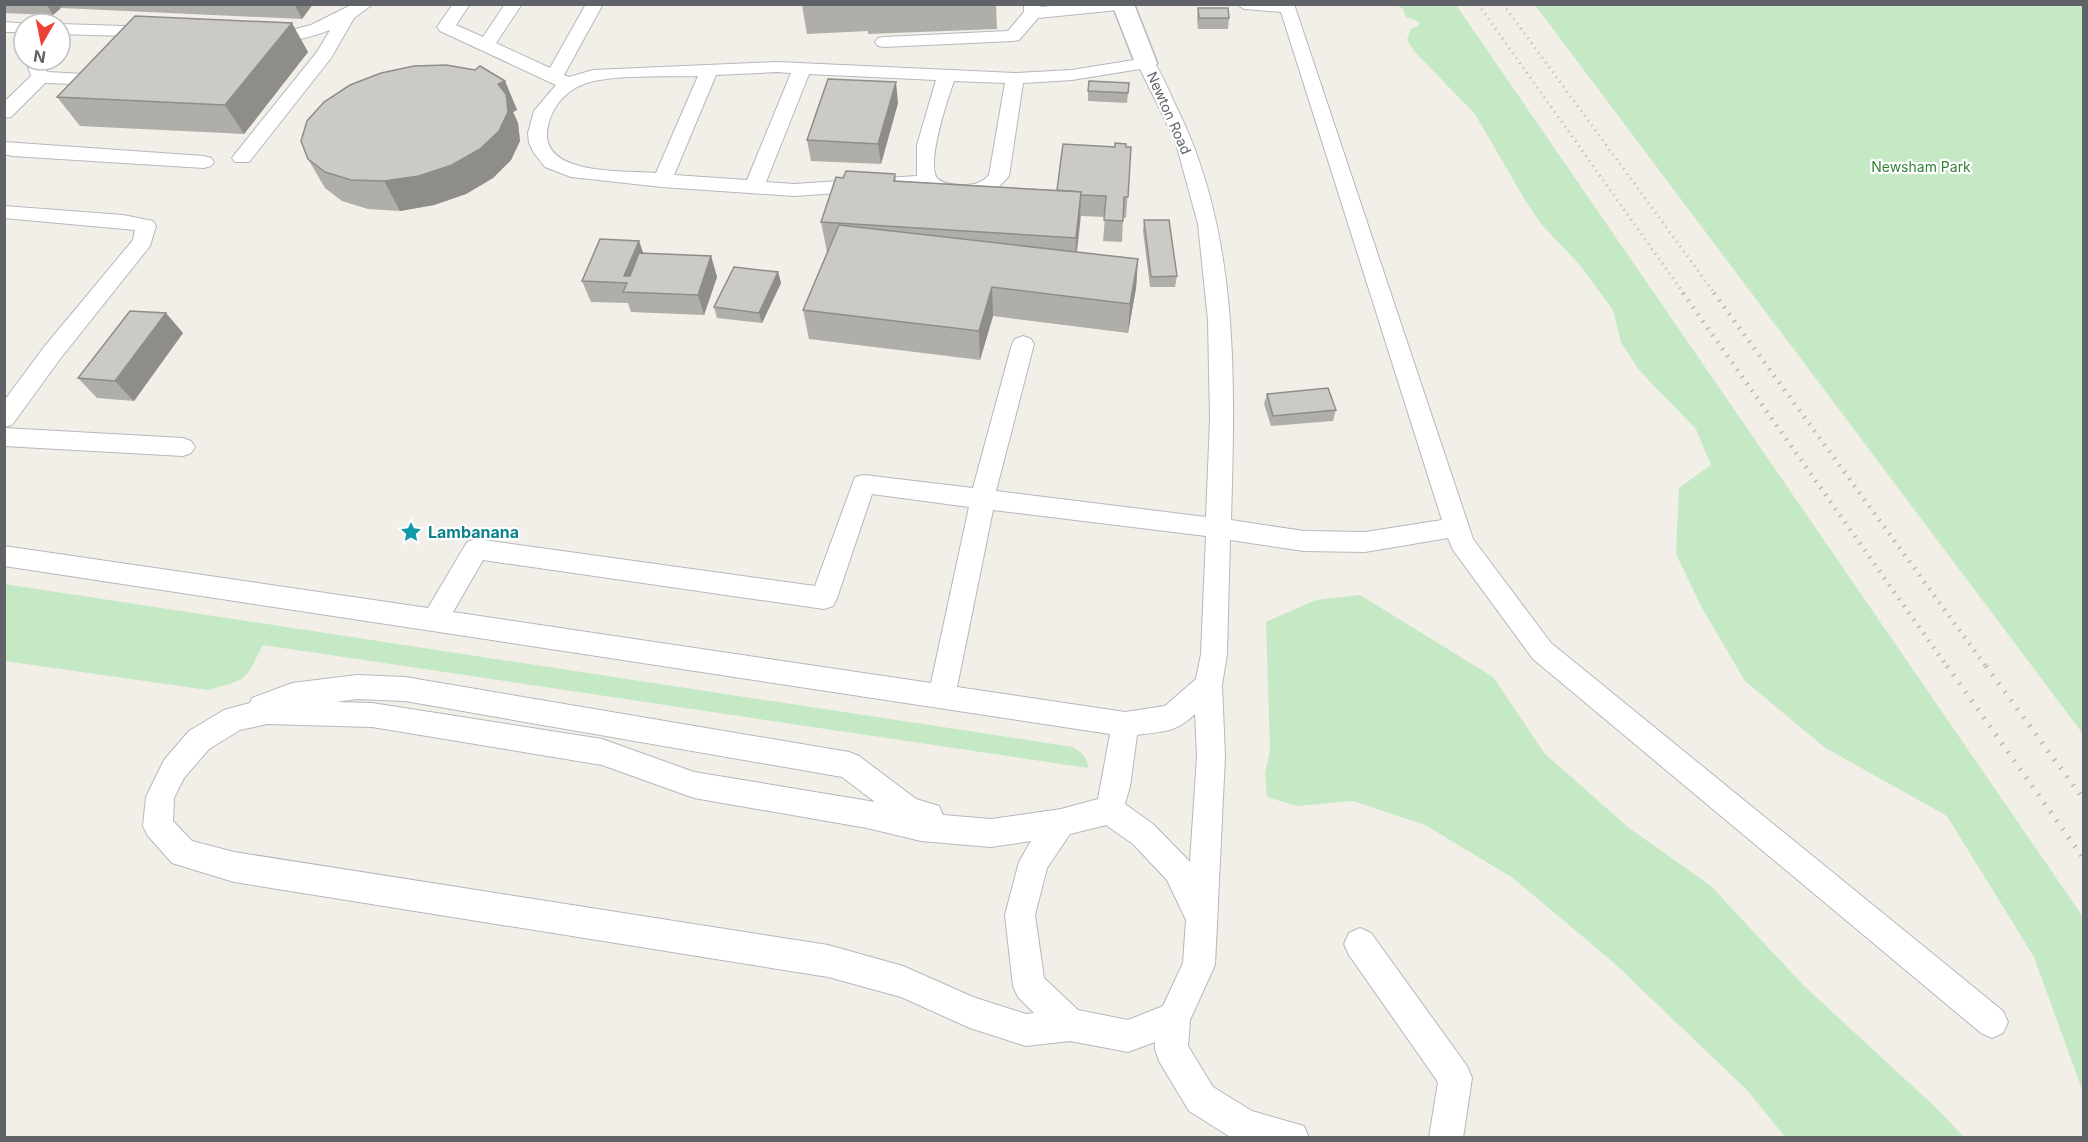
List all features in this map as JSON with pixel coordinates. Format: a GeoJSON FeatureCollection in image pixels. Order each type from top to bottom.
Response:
{"type":"FeatureCollection","features":[{"type":"Feature","properties":{"kind":"street","name":"Newton Road"},"geometry":{"type":"LineString","coordinates":[[1125,5],[1146,63]]}},
{"type":"Feature","properties":{"kind":"lane"},"geometry":{"type":"LineString","coordinates":[[246,36],[293,35],[316,31],[346,18],[365,4]]}},
{"type":"Feature","properties":{"kind":"lane"},"geometry":{"type":"LineString","coordinates":[[462,4],[446,27],[561,80],[593,75],[777,67],[1015,78],[1072,75],[1146,63]]}},
{"type":"Feature","properties":{"kind":"lane"},"geometry":{"type":"LineString","coordinates":[[486,45],[514,4]]}},
{"type":"Feature","properties":{"kind":"lane"},"geometry":{"type":"LineString","coordinates":[[595,4],[555,96],[541,114],[536,130],[539,147],[553,164],[578,172],[662,181],[795,189],[929,181]]}},
{"type":"Feature","properties":{"kind":"lane"},"geometry":{"type":"LineString","coordinates":[[1244,4],[1288,8],[1462,543],[1542,651],[1992,1022]]}},
{"type":"Feature","properties":{"kind":"lane"},"geometry":{"type":"LineString","coordinates":[[884,42],[1013,36],[1033,9],[1125,5]]}},
{"type":"Feature","properties":{"kind":"lane"},"geometry":{"type":"LineString","coordinates":[[243,158],[325,54],[346,18]]}},
{"type":"Feature","properties":{"kind":"lane"},"geometry":{"type":"LineString","coordinates":[[72,29],[176,33]]}},
{"type":"Feature","properties":{"kind":"lane","name":"Newton Road"},"geometry":{"type":"LineString","coordinates":[[1146,63],[1184,140],[1208,224],[1219,320],[1222,419],[1214,654],[1209,685],[1211,756],[1202,921]]}},
{"type":"Feature","properties":{"kind":"lane"},"geometry":{"type":"LineString","coordinates":[[662,181],[710,69]]}},
{"type":"Feature","properties":{"kind":"lane"},"geometry":{"type":"LineString","coordinates":[[754,187],[801,69]]}},
{"type":"Feature","properties":{"kind":"lane"},"geometry":{"type":"LineString","coordinates":[[4,113],[34,72]]}},
{"type":"Feature","properties":{"kind":"lane"},"geometry":{"type":"LineString","coordinates":[[59,72],[104,80]]}},
{"type":"Feature","properties":{"kind":"lane"},"geometry":{"type":"LineString","coordinates":[[946,76],[925,156],[924,171],[929,181],[939,188],[971,192],[985,189],[995,183],[999,176],[1015,78]]}},
{"type":"Feature","properties":{"kind":"lane"},"geometry":{"type":"LineString","coordinates":[[4,148],[204,162]]}},
{"type":"Feature","properties":{"kind":"lane"},"geometry":{"type":"LineString","coordinates":[[4,212],[123,221],[146,226],[143,241],[52,353],[4,419]]}},
{"type":"Feature","properties":{"kind":"lane"},"geometry":{"type":"LineString","coordinates":[[941,698],[987,478],[1023,344]]}},
{"type":"Feature","properties":{"kind":"lane"},"geometry":{"type":"LineString","coordinates":[[4,437],[183,447]]}},
{"type":"Feature","properties":{"kind":"lane"},"geometry":{"type":"LineString","coordinates":[[435,621],[476,549],[824,598],[864,484],[1218,528],[1304,541],[1365,542],[1457,527]]}},
{"type":"Feature","properties":{"kind":"lane"},"geometry":{"type":"LineString","coordinates":[[4,556],[1125,724],[1172,718],[1209,685]]}},
{"type":"Feature","properties":{"kind":"lane"},"geometry":{"type":"LineString","coordinates":[[991,833],[909,811],[849,765],[405,689],[357,687],[292,695],[234,719],[199,740],[174,769],[159,797],[158,826],[183,852],[234,867],[828,961],[903,982],[970,1012],[1026,1030],[1070,1025],[1128,1036],[1173,1018]]}},
{"type":"Feature","properties":{"kind":"lane"},"geometry":{"type":"LineString","coordinates":[[234,719],[267,712],[372,715],[602,752],[694,785],[867,814],[921,827],[991,833],[1061,824],[1109,810]]}},
{"type":"Feature","properties":{"kind":"lane"},"geometry":{"type":"LineString","coordinates":[[1109,810],[1116,786],[1125,724]]}},
{"type":"Feature","properties":{"kind":"lane"},"geometry":{"type":"LineString","coordinates":[[1109,810],[1143,834],[1178,870],[1202,921],[1199,965],[1173,1018],[1172,1048],[1200,1099],[1245,1126],[1292,1137]]}},
{"type":"Feature","properties":{"kind":"lane"},"geometry":{"type":"LineString","coordinates":[[1061,824],[1034,862],[1020,915],[1029,986],[1070,1025]]}},
{"type":"Feature","properties":{"kind":"lane"},"geometry":{"type":"LineString","coordinates":[[1360,944],[1455,1078],[1446,1137]]}},
{"type":"Feature","properties":{"kind":"green space"},"geometry":{"type":"Polygon","coordinates":[[[1396,5],[1456,5],[2083,917],[2083,1092],[2034,957],[1947,816],[1824,747],[1745,681],[1702,608],[1676,554],[1679,488],[1711,465],[1696,429],[1639,370],[1621,342],[1613,310],[1580,265],[1542,225],[1475,114],[1414,51],[1407,40],[1411,29],[1418,26],[1420,22],[1406,17],[1403,9],[1396,5]]]}},
{"type":"Feature","properties":{"kind":"green space","name":"Newsham Park"},"geometry":{"type":"Polygon","coordinates":[[[1535,5],[2083,5],[2083,734],[1535,5]]]}},
{"type":"Feature","properties":{"kind":"green space"},"geometry":{"type":"Polygon","coordinates":[[[4,584],[1073,747],[1084,756],[1088,768],[263,645],[244,677],[208,690],[5,661],[4,584]]]}},
{"type":"Feature","properties":{"kind":"green space"},"geometry":{"type":"Polygon","coordinates":[[[1360,595],[1493,677],[1545,754],[1629,828],[1711,886],[1803,985],[1933,1105],[1964,1137],[1785,1137],[1747,1090],[1613,962],[1513,878],[1425,825],[1353,801],[1297,806],[1267,797],[1265,773],[1270,750],[1266,622],[1316,600],[1360,595]]]}},
{"type":"Feature","properties":{"kind":"building"},"geometry":{"type":"Polygon","coordinates":[[[1198,8],[1228,8],[1229,18],[1199,18],[1198,8]]]}},
{"type":"Feature","properties":{"kind":"building"},"geometry":{"type":"Polygon","coordinates":[[[135,16],[292,23],[225,105],[57,97],[135,16]]]}},
{"type":"Feature","properties":{"kind":"building"},"geometry":{"type":"Polygon","coordinates":[[[446,65],[475,70],[480,66],[505,81],[498,84],[506,94],[508,112],[499,131],[480,149],[452,165],[419,176],[384,181],[351,180],[325,172],[308,159],[301,141],[307,121],[324,102],[350,85],[381,73],[414,66],[446,65]]]}},
{"type":"Feature","properties":{"kind":"building"},"geometry":{"type":"Polygon","coordinates":[[[828,79],[896,82],[878,144],[807,140],[828,79]]]}},
{"type":"Feature","properties":{"kind":"building"},"geometry":{"type":"Polygon","coordinates":[[[1089,81],[1129,83],[1128,93],[1088,91],[1089,81]]]}},
{"type":"Feature","properties":{"kind":"building"},"geometry":{"type":"Polygon","coordinates":[[[1115,143],[1131,147],[1128,197],[1124,197],[1123,221],[1104,220],[1106,196],[1081,195],[1081,192],[1057,190],[1063,144],[1115,147],[1115,143]]]}},
{"type":"Feature","properties":{"kind":"building"},"geometry":{"type":"Polygon","coordinates":[[[846,171],[895,174],[894,181],[1081,192],[1076,238],[821,222],[836,177],[843,178],[846,171]]]}},
{"type":"Feature","properties":{"kind":"building"},"geometry":{"type":"Polygon","coordinates":[[[1144,220],[1169,220],[1177,276],[1151,277],[1144,220]]]}},
{"type":"Feature","properties":{"kind":"building"},"geometry":{"type":"Polygon","coordinates":[[[839,225],[1138,259],[1130,304],[992,287],[979,331],[803,310],[839,225]]]}},
{"type":"Feature","properties":{"kind":"building"},"geometry":{"type":"Polygon","coordinates":[[[600,239],[639,241],[624,276],[630,276],[639,253],[711,256],[698,295],[623,292],[627,283],[582,281],[600,239]]]}},
{"type":"Feature","properties":{"kind":"building"},"geometry":{"type":"Polygon","coordinates":[[[734,267],[778,272],[759,313],[714,307],[734,267]]]}},
{"type":"Feature","properties":{"kind":"building"},"geometry":{"type":"Polygon","coordinates":[[[130,311],[166,313],[115,381],[78,378],[130,311]]]}},
{"type":"Feature","properties":{"kind":"building"},"geometry":{"type":"Polygon","coordinates":[[[1328,388],[1336,410],[1273,416],[1267,394],[1328,388]]]}},
{"type":"Feature","properties":{"kind":"railway"},"geometry":{"type":"LineString","coordinates":[[1478,4],[1684,294]]}},
{"type":"Feature","properties":{"kind":"railway"},"geometry":{"type":"LineString","coordinates":[[1503,4],[1715,294]]}},
{"type":"Feature","properties":{"kind":"railway"},"geometry":{"type":"LineString","coordinates":[[1683,293],[1948,668]]}},
{"type":"Feature","properties":{"kind":"railway"},"geometry":{"type":"LineString","coordinates":[[1714,293],[1987,668]]}},
{"type":"Feature","properties":{"kind":"railway"},"geometry":{"type":"LineString","coordinates":[[1947,666],[2084,859]]}},
{"type":"Feature","properties":{"kind":"railway"},"geometry":{"type":"LineString","coordinates":[[1986,666],[2084,800]]}},
{"type":"Feature","properties":{"kind":"place","name":"Lambanana"},"geometry":{"type":"Point","coordinates":[411,532]}}]}
